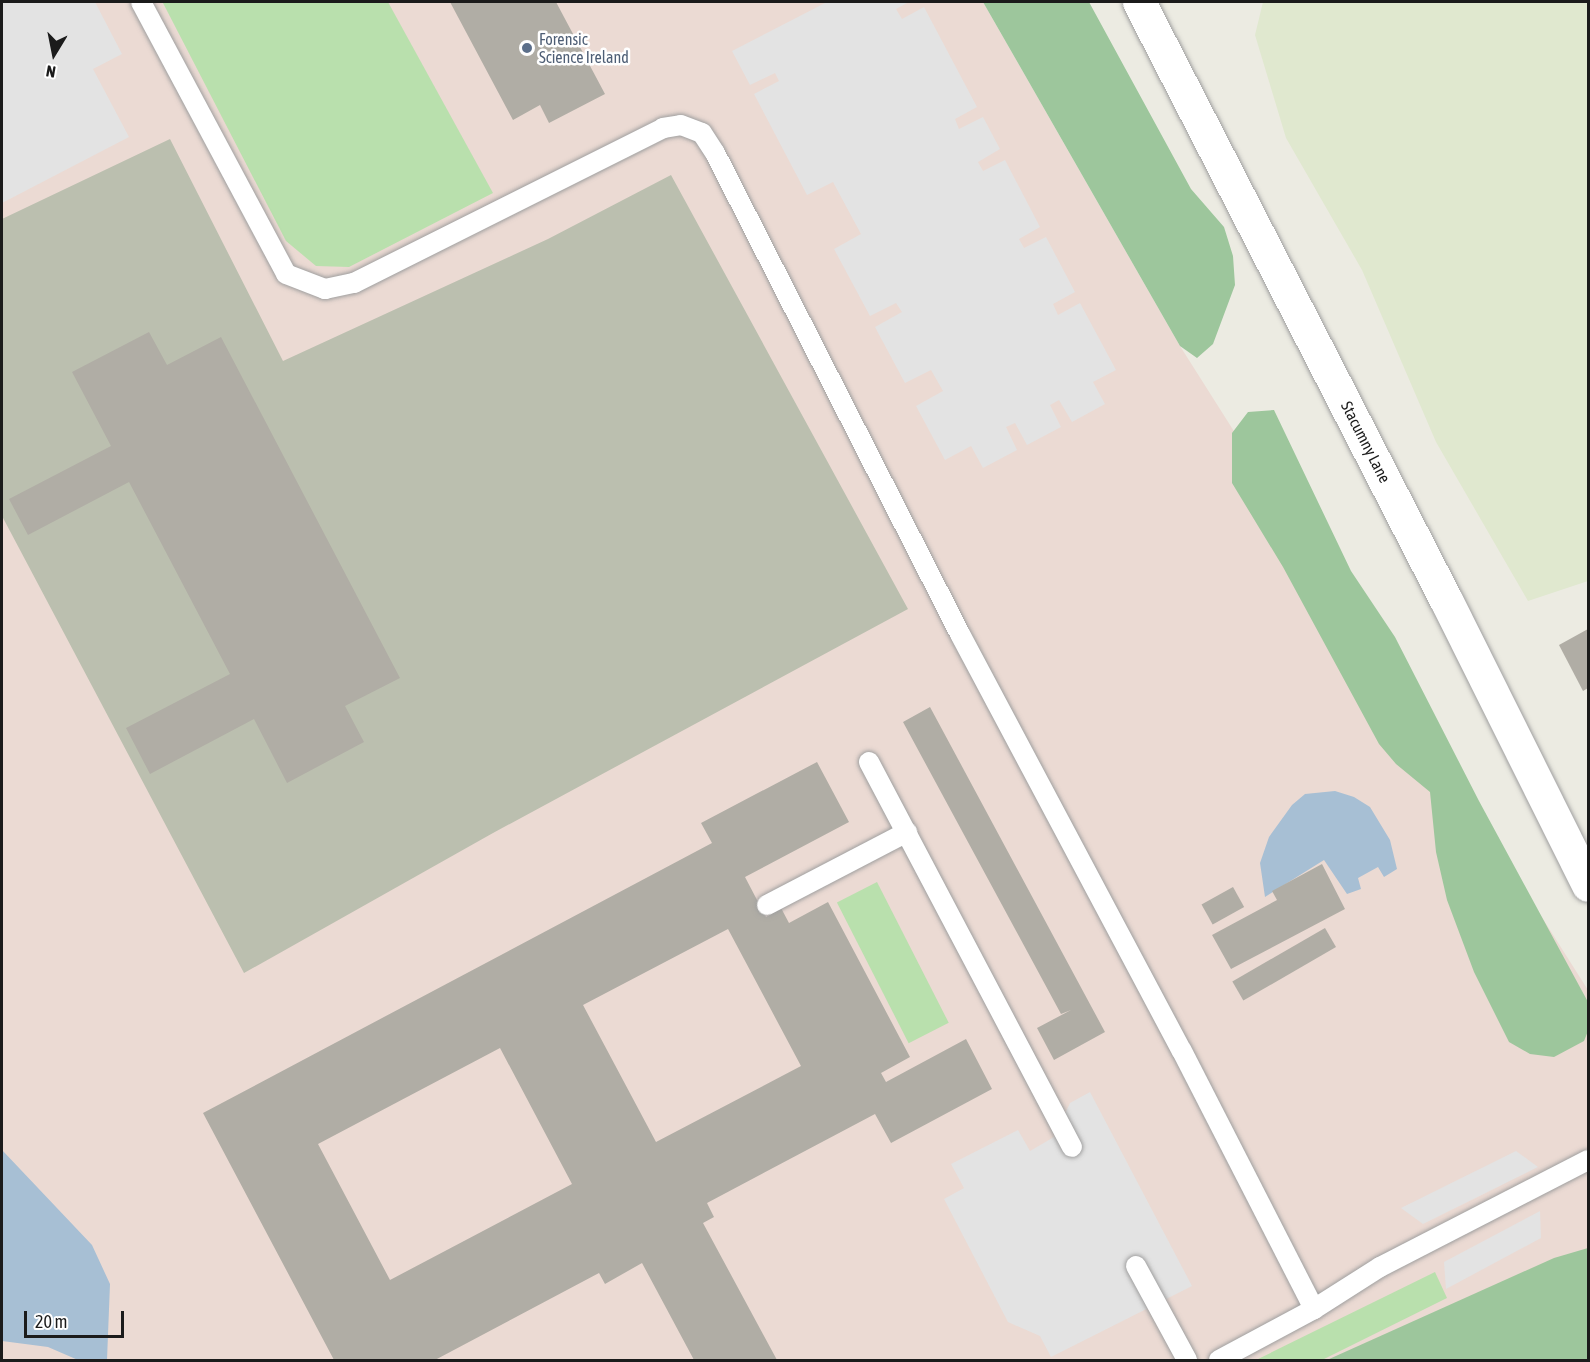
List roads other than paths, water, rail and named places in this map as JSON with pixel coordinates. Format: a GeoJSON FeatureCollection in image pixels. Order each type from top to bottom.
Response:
{"type":"FeatureCollection","features":[{"type":"Feature","properties":{"kind":"street","name":"Stacumny Lane"},"geometry":{"type":"LineString","coordinates":[[1139,2],[1400,508],[1588,885]]}},
{"type":"Feature","properties":{"kind":"lane"},"geometry":{"type":"LineString","coordinates":[[141,2],[286,274],[325,290],[354,283],[663,128],[681,124],[702,133],[715,153],[960,634],[1178,1042],[1314,1309]]}},
{"type":"Feature","properties":{"kind":"lane"},"geometry":{"type":"LineString","coordinates":[[869,762],[1072,1147]]}},
{"type":"Feature","properties":{"kind":"lane"},"geometry":{"type":"LineString","coordinates":[[767,905],[907,832]]}},
{"type":"Feature","properties":{"kind":"lane"},"geometry":{"type":"LineString","coordinates":[[1219,1360],[1314,1309],[1380,1267],[1588,1160]]}},
{"type":"Feature","properties":{"kind":"lane"},"geometry":{"type":"LineString","coordinates":[[1136,1266],[1188,1360]]}},
{"type":"Feature","properties":{"kind":"water"},"geometry":{"type":"Polygon","coordinates":[[[1335,791],[1354,797],[1370,807],[1390,840],[1397,869],[1384,877],[1378,867],[1358,878],[1361,889],[1347,894],[1324,860],[1265,897],[1260,863],[1269,837],[1292,805],[1305,794],[1335,791]]]}},
{"type":"Feature","properties":{"kind":"water"},"geometry":{"type":"Polygon","coordinates":[[[2,1150],[92,1245],[110,1284],[107,1360],[78,1360],[48,1347],[2,1341],[2,1150]]]}},
{"type":"Feature","properties":{"kind":"place","name":"Forensic Science Ireland"},"geometry":{"type":"Point","coordinates":[527,48]}}]}
